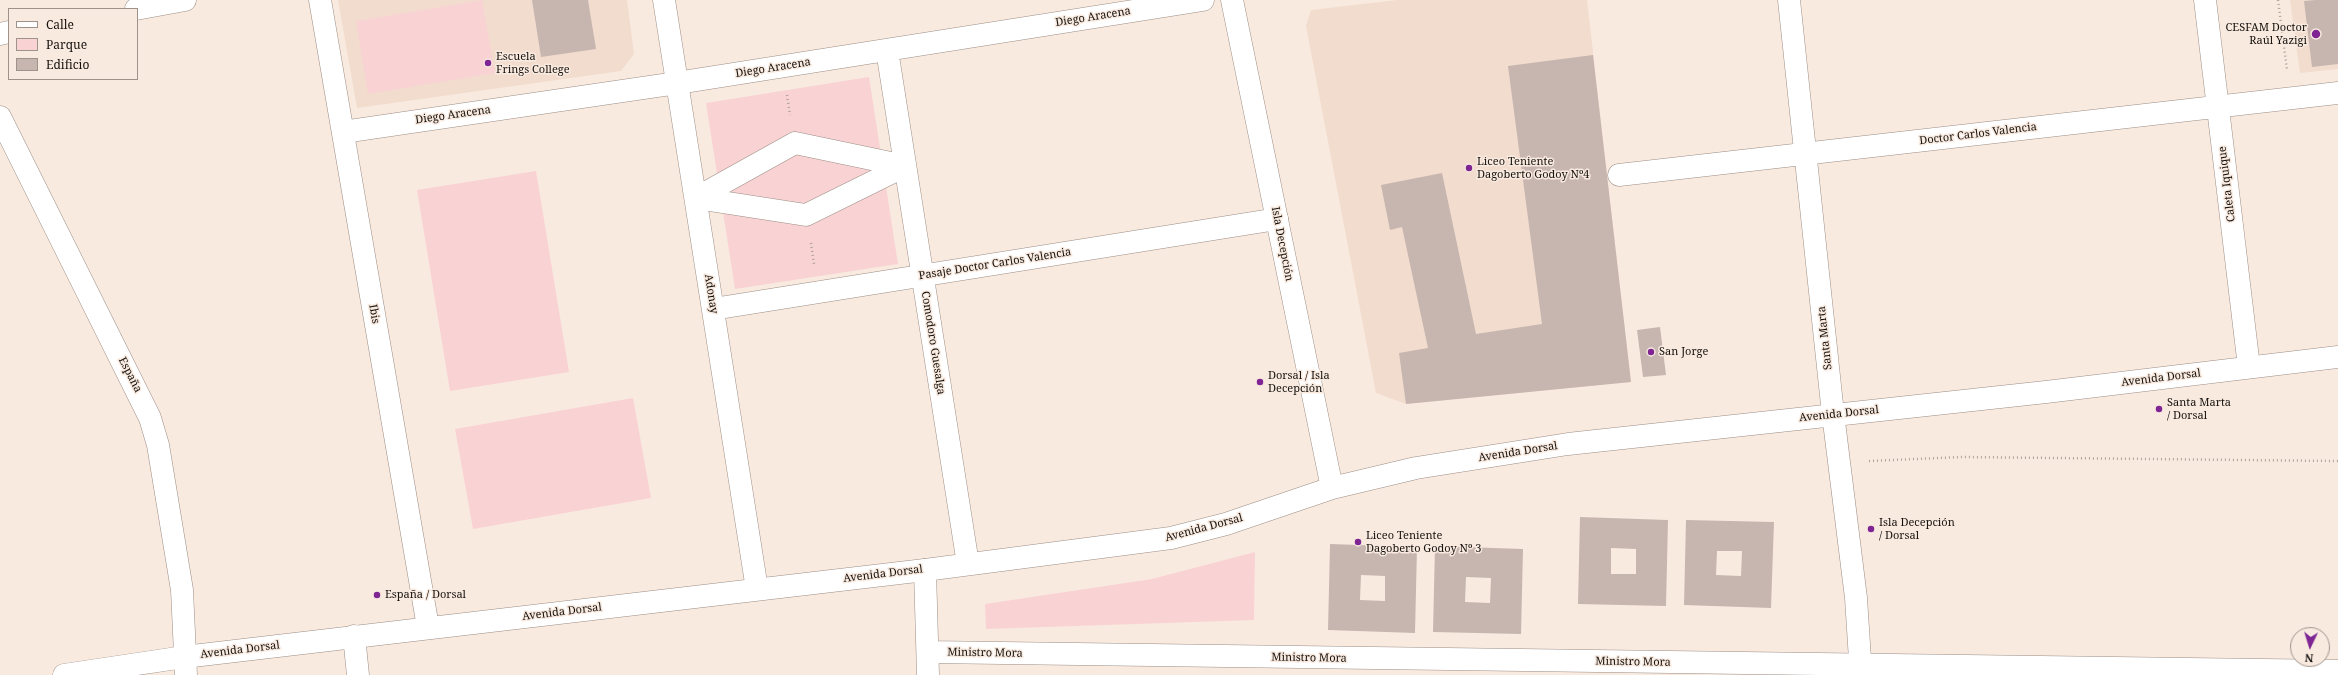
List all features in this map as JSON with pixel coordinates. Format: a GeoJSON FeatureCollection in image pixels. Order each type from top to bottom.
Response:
{"type":"FeatureCollection","features":[{"type":"Feature","properties":{"kind":"street"},"geometry":{"type":"LineString","coordinates":[[138,9],[185,0]]}},
{"type":"Feature","properties":{"kind":"street","name":"Ibis"},"geometry":{"type":"LineString","coordinates":[[320,0],[428,627]]}},
{"type":"Feature","properties":{"kind":"street","name":"Adonay"},"geometry":{"type":"LineString","coordinates":[[664,0],[757,589]]}},
{"type":"Feature","properties":{"kind":"street","name":"Diego Aracena"},"geometry":{"type":"LineString","coordinates":[[343,132],[677,83],[1203,0]]}},
{"type":"Feature","properties":{"kind":"street","name":"Isla Decepción"},"geometry":{"type":"LineString","coordinates":[[1232,0],[1332,488]]}},
{"type":"Feature","properties":{"kind":"street","name":"Santa Marta"},"geometry":{"type":"LineString","coordinates":[[1789,0],[1838,462],[1856,598],[1860,671]]}},
{"type":"Feature","properties":{"kind":"street","name":"Caleta Iquique"},"geometry":{"type":"LineString","coordinates":[[2205,0],[2249,367]]}},
{"type":"Feature","properties":{"kind":"street","name":"Comodoro Guesalga"},"geometry":{"type":"LineString","coordinates":[[887,50],[968,564]]}},
{"type":"Feature","properties":{"kind":"street","name":"Doctor Carlos Valencia"},"geometry":{"type":"LineString","coordinates":[[1618,175],[2338,93]]}},
{"type":"Feature","properties":{"kind":"street","name":"España"},"geometry":{"type":"LineString","coordinates":[[0,117],[150,418],[158,445],[182,590],[185,666]]}},
{"type":"Feature","properties":{"kind":"street"},"geometry":{"type":"LineString","coordinates":[[696,198],[795,143],[906,166]]}},
{"type":"Feature","properties":{"kind":"street"},"geometry":{"type":"LineString","coordinates":[[696,198],[806,215],[906,166]]}},
{"type":"Feature","properties":{"kind":"street","name":"Pasaje Doctor Carlos Valencia"},"geometry":{"type":"LineString","coordinates":[[713,309],[1277,219]]}},
{"type":"Feature","properties":{"kind":"street","name":"Avenida Dorsal"},"geometry":{"type":"LineString","coordinates":[[64,675],[185,666],[354,636],[924,570],[1171,538],[1226,524],[1332,488],[1416,468],[1568,444],[2338,357]]}},
{"type":"Feature","properties":{"kind":"street"},"geometry":{"type":"LineString","coordinates":[[924,570],[928,675]]}},
{"type":"Feature","properties":{"kind":"street"},"geometry":{"type":"LineString","coordinates":[[354,636],[358,675]]}},
{"type":"Feature","properties":{"kind":"street","name":"Ministro Mora"},"geometry":{"type":"LineString","coordinates":[[928,652],[1365,667],[1860,671],[2338,671]]}},
{"type":"Feature","properties":{"kind":"path"},"geometry":{"type":"LineString","coordinates":[[2278,0],[2291,98]]}},
{"type":"Feature","properties":{"kind":"path"},"geometry":{"type":"LineString","coordinates":[[782,66],[795,143]]}},
{"type":"Feature","properties":{"kind":"path"},"geometry":{"type":"LineString","coordinates":[[806,215],[819,292]]}},
{"type":"Feature","properties":{"kind":"path"},"geometry":{"type":"LineString","coordinates":[[1838,462],[1962,457],[2338,461]]}},
{"type":"Feature","properties":{"kind":"shaded area","name":"Escuela Frings College"},"geometry":{"type":"Polygon","coordinates":[[[338,0],[627,0],[634,54],[621,71],[357,108],[338,0]]]}},
{"type":"Feature","properties":{"kind":"shaded area","name":"Liceo Teniente Dagoberto Godoy Nº4"},"geometry":{"type":"Polygon","coordinates":[[[1397,0],[1587,0],[1631,382],[1406,404],[1376,393],[1306,26],[1311,10],[1397,0]]]}},
{"type":"Feature","properties":{"kind":"shaded area","name":"CESFAM Doctor Raúl Yazigi"},"geometry":{"type":"Polygon","coordinates":[[[2290,0],[2338,0],[2338,69],[2300,73],[2290,0]]]}},
{"type":"Feature","properties":{"kind":"green space"},"geometry":{"type":"Polygon","coordinates":[[[482,0],[495,73],[368,94],[356,21],[482,0]]]}},
{"type":"Feature","properties":{"kind":"green space"},"geometry":{"type":"Polygon","coordinates":[[[869,77],[898,264],[735,289],[706,103],[869,77]]]}},
{"type":"Feature","properties":{"kind":"green space"},"geometry":{"type":"Polygon","coordinates":[[[536,171],[569,372],[450,391],[417,190],[536,171]]]}},
{"type":"Feature","properties":{"kind":"green space"},"geometry":{"type":"Polygon","coordinates":[[[633,398],[651,498],[473,529],[455,429],[633,398]]]}},
{"type":"Feature","properties":{"kind":"green space"},"geometry":{"type":"Polygon","coordinates":[[[1255,552],[1254,620],[986,629],[985,604],[1152,579],[1255,552]]]}},
{"type":"Feature","properties":{"kind":"building"},"geometry":{"type":"Polygon","coordinates":[[[532,0],[588,0],[596,49],[541,57],[532,0]]]}},
{"type":"Feature","properties":{"kind":"building","name":"CESFAM Doctor Raúl Yazigi"},"geometry":{"type":"Polygon","coordinates":[[[2338,0],[2338,64],[2312,67],[2304,1],[2338,0]]]}},
{"type":"Feature","properties":{"kind":"building"},"geometry":{"type":"Polygon","coordinates":[[[1593,55],[1631,382],[1406,404],[1399,353],[1428,348],[1402,227],[1390,230],[1381,185],[1442,173],[1476,334],[1542,324],[1508,66],[1593,55]]]}},
{"type":"Feature","properties":{"kind":"building","name":"San Jorge"},"geometry":{"type":"Polygon","coordinates":[[[1660,327],[1666,375],[1643,377],[1637,330],[1660,327]]]}},
{"type":"Feature","properties":{"kind":"building"},"geometry":{"type":"Polygon","coordinates":[[[1580,517],[1668,520],[1666,606],[1578,604],[1580,517]],[[1611,548],[1611,574],[1636,574],[1636,549],[1611,548]]]}},
{"type":"Feature","properties":{"kind":"building"},"geometry":{"type":"Polygon","coordinates":[[[1686,520],[1774,522],[1771,608],[1684,605],[1686,520]],[[1717,551],[1716,575],[1741,576],[1742,551],[1717,551]]]}},
{"type":"Feature","properties":{"kind":"building"},"geometry":{"type":"Polygon","coordinates":[[[1330,544],[1417,547],[1415,633],[1328,630],[1330,544]],[[1361,575],[1360,600],[1385,601],[1385,576],[1361,575]]]}},
{"type":"Feature","properties":{"kind":"building"},"geometry":{"type":"Polygon","coordinates":[[[1435,546],[1523,549],[1521,634],[1433,632],[1435,546]],[[1466,577],[1465,602],[1490,603],[1491,578],[1466,577]]]}},
{"type":"Feature","properties":{"kind":"place","name":"CESFAM Doctor Raúl Yazigi"},"geometry":{"type":"Point","coordinates":[2316,34]}},
{"type":"Feature","properties":{"kind":"place","name":"Escuela Frings College"},"geometry":{"type":"Point","coordinates":[488,63]}},
{"type":"Feature","properties":{"kind":"place","name":"Liceo Teniente Dagoberto Godoy Nº4"},"geometry":{"type":"Point","coordinates":[1469,168]}},
{"type":"Feature","properties":{"kind":"place","name":"San Jorge"},"geometry":{"type":"Point","coordinates":[1651,352]}},
{"type":"Feature","properties":{"kind":"place","name":"Dorsal / Isla Decepción"},"geometry":{"type":"Point","coordinates":[1260,382]}},
{"type":"Feature","properties":{"kind":"place","name":"Santa Marta / Dorsal"},"geometry":{"type":"Point","coordinates":[2159,409]}},
{"type":"Feature","properties":{"kind":"place","name":"Isla Decepción / Dorsal"},"geometry":{"type":"Point","coordinates":[1871,529]}},
{"type":"Feature","properties":{"kind":"place","name":"Liceo Teniente Dagoberto Godoy Nº 3"},"geometry":{"type":"Point","coordinates":[1358,542]}},
{"type":"Feature","properties":{"kind":"place","name":"España / Dorsal"},"geometry":{"type":"Point","coordinates":[377,595]}}]}
